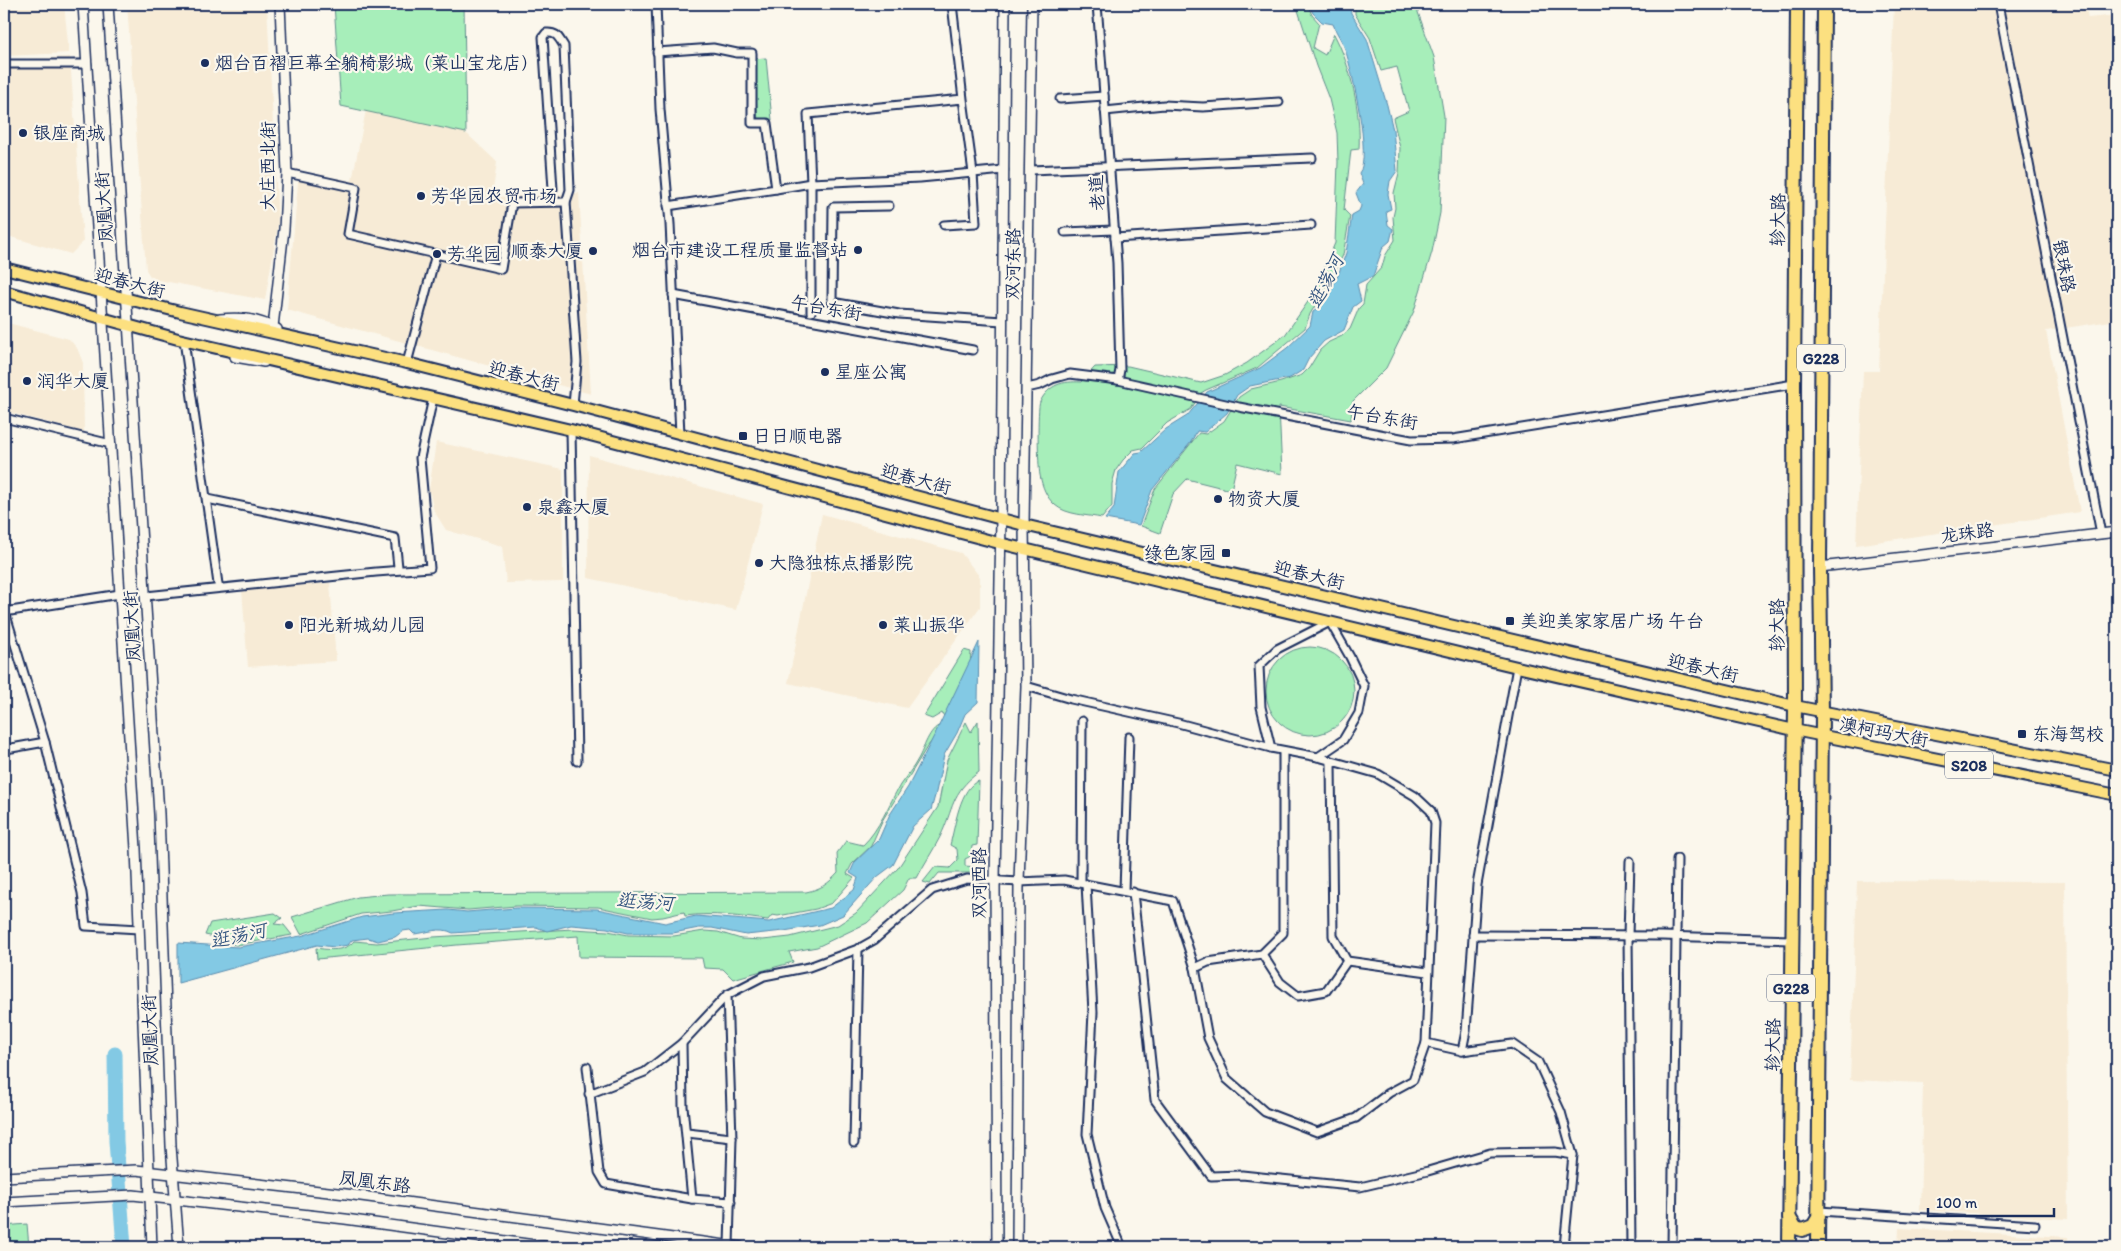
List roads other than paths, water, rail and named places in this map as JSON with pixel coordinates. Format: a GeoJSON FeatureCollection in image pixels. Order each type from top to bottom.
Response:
{"type":"FeatureCollection","features":[{"type":"Feature","properties":{"kind":"highway","name":"轸大路"},"geometry":{"type":"LineString","coordinates":[[1789,1247],[1795,706],[1794,384],[1797,4]]}},
{"type":"Feature","properties":{"kind":"highway","name":"G228"},"geometry":{"type":"LineString","coordinates":[[1818,1247],[1824,4]]}},
{"type":"Feature","properties":{"kind":"highway"},"geometry":{"type":"LineString","coordinates":[[1789,1217],[1796,1228],[1802,1230],[1813,1226],[1819,1214]]}},
{"type":"Feature","properties":{"kind":"main road","name":"迎春大街"},"geometry":{"type":"LineString","coordinates":[[4,268],[126,299],[407,363],[573,405],[1024,525],[1822,712]]}},
{"type":"Feature","properties":{"kind":"main road"},"geometry":{"type":"LineString","coordinates":[[4,291],[212,347],[571,430],[999,542],[1517,667],[1821,736]]}},
{"type":"Feature","properties":{"kind":"main road","name":"澳柯玛大街"},"geometry":{"type":"LineString","coordinates":[[1822,712],[2117,770]]}},
{"type":"Feature","properties":{"kind":"main road","name":"澳柯玛大街"},"geometry":{"type":"LineString","coordinates":[[1821,736],[2117,795]]}},
{"type":"Feature","properties":{"kind":"street","name":"凤凰大街"},"geometry":{"type":"LineString","coordinates":[[83,4],[136,849],[152,1247]]}},
{"type":"Feature","properties":{"kind":"street","name":"凤凰大街"},"geometry":{"type":"LineString","coordinates":[[108,4],[159,814],[173,1175],[179,1247]]}},
{"type":"Feature","properties":{"kind":"street","name":"大庄西北街"},"geometry":{"type":"LineString","coordinates":[[272,327],[284,229],[287,173],[280,4]]}},
{"type":"Feature","properties":{"kind":"street"},"geometry":{"type":"LineString","coordinates":[[656,4],[660,109],[668,206],[680,434]]}},
{"type":"Feature","properties":{"kind":"street"},"geometry":{"type":"LineString","coordinates":[[944,224],[976,223],[973,173],[952,4]]}},
{"type":"Feature","properties":{"kind":"street","name":"双河东路"},"geometry":{"type":"LineString","coordinates":[[1001,519],[1005,4]]}},
{"type":"Feature","properties":{"kind":"street","name":"双河东路"},"geometry":{"type":"LineString","coordinates":[[1024,525],[1031,170],[1032,4]]}},
{"type":"Feature","properties":{"kind":"street","name":"老道"},"geometry":{"type":"LineString","coordinates":[[1097,4],[1114,234],[1120,370],[1118,380]]}},
{"type":"Feature","properties":{"kind":"street","name":"银珠路"},"geometry":{"type":"LineString","coordinates":[[1998,4],[2101,534]]}},
{"type":"Feature","properties":{"kind":"street"},"geometry":{"type":"LineString","coordinates":[[553,189],[543,37],[546,33],[557,34],[564,46],[570,190],[566,202],[577,362],[573,405]]}},
{"type":"Feature","properties":{"kind":"street"},"geometry":{"type":"LineString","coordinates":[[658,52],[713,48],[737,53],[752,53],[752,124],[767,123],[776,189]]}},
{"type":"Feature","properties":{"kind":"street"},"geometry":{"type":"LineString","coordinates":[[4,64],[88,64]]}},
{"type":"Feature","properties":{"kind":"street"},"geometry":{"type":"LineString","coordinates":[[1060,99],[1104,96]]}},
{"type":"Feature","properties":{"kind":"street"},"geometry":{"type":"LineString","coordinates":[[811,312],[811,183],[808,114],[963,99]]}},
{"type":"Feature","properties":{"kind":"street"},"geometry":{"type":"LineString","coordinates":[[1105,111],[1164,105],[1203,107],[1279,102]]}},
{"type":"Feature","properties":{"kind":"street"},"geometry":{"type":"LineString","coordinates":[[1031,170],[1312,158]]}},
{"type":"Feature","properties":{"kind":"street"},"geometry":{"type":"LineString","coordinates":[[668,206],[811,183],[920,178],[1004,170]]}},
{"type":"Feature","properties":{"kind":"street"},"geometry":{"type":"LineString","coordinates":[[287,173],[356,188],[348,234],[501,269],[512,203],[566,202]]}},
{"type":"Feature","properties":{"kind":"street"},"geometry":{"type":"LineString","coordinates":[[889,206],[833,207],[832,302],[899,314],[1002,321]]}},
{"type":"Feature","properties":{"kind":"street"},"geometry":{"type":"LineString","coordinates":[[1064,232],[1114,234],[1311,226]]}},
{"type":"Feature","properties":{"kind":"street"},"geometry":{"type":"LineString","coordinates":[[407,363],[436,254]]}},
{"type":"Feature","properties":{"kind":"street","name":"午台东街"},"geometry":{"type":"LineString","coordinates":[[673,295],[973,350]]}},
{"type":"Feature","properties":{"kind":"street"},"geometry":{"type":"LineString","coordinates":[[216,320],[240,317],[260,321],[291,336]]}},
{"type":"Feature","properties":{"kind":"street"},"geometry":{"type":"LineString","coordinates":[[184,340],[218,584]]}},
{"type":"Feature","properties":{"kind":"street","name":"午台东街"},"geometry":{"type":"LineString","coordinates":[[1027,388],[1070,374],[1118,380],[1239,407],[1411,440],[1453,439],[1794,384]]}},
{"type":"Feature","properties":{"kind":"street"},"geometry":{"type":"LineString","coordinates":[[146,596],[430,568],[420,458],[433,398]]}},
{"type":"Feature","properties":{"kind":"street"},"geometry":{"type":"LineString","coordinates":[[4,418],[111,444]]}},
{"type":"Feature","properties":{"kind":"street"},"geometry":{"type":"LineString","coordinates":[[571,430],[577,761]]}},
{"type":"Feature","properties":{"kind":"street"},"geometry":{"type":"LineString","coordinates":[[207,499],[395,538],[398,567]]}},
{"type":"Feature","properties":{"kind":"street","name":"双河西路"},"geometry":{"type":"LineString","coordinates":[[997,1247],[995,881],[999,542],[1001,519]]}},
{"type":"Feature","properties":{"kind":"street"},"geometry":{"type":"LineString","coordinates":[[1017,1247],[1019,882],[1026,686],[1026,548],[1024,525]]}},
{"type":"Feature","properties":{"kind":"street","name":"龙珠路"},"geometry":{"type":"LineString","coordinates":[[1820,567],[2117,532]]}},
{"type":"Feature","properties":{"kind":"street"},"geometry":{"type":"LineString","coordinates":[[120,594],[5,612],[45,742],[82,893],[86,926],[139,929]]}},
{"type":"Feature","properties":{"kind":"street"},"geometry":{"type":"LineString","coordinates":[[1271,748],[1261,707],[1259,666],[1277,649],[1330,622],[1350,656],[1364,686],[1359,713],[1343,740],[1318,757]]}},
{"type":"Feature","properties":{"kind":"street"},"geometry":{"type":"LineString","coordinates":[[1462,1050],[1466,1031],[1477,885],[1517,667]]}},
{"type":"Feature","properties":{"kind":"street"},"geometry":{"type":"LineString","coordinates":[[589,1094],[645,1072],[682,1043],[727,995],[764,976],[809,967],[858,949],[885,931],[911,906],[932,890],[967,880],[1019,882],[1064,880],[1173,901],[1194,968],[1208,1038],[1227,1079],[1265,1112],[1317,1132],[1356,1118],[1389,1093],[1413,1080],[1426,1042],[1435,823],[1431,812],[1415,796],[1378,774],[1318,757],[1271,748],[1178,723],[1071,699],[1026,686]]}},
{"type":"Feature","properties":{"kind":"street"},"geometry":{"type":"LineString","coordinates":[[1082,721],[1083,884],[1093,1012],[1087,1134],[1105,1208],[1122,1247]]}},
{"type":"Feature","properties":{"kind":"street"},"geometry":{"type":"LineString","coordinates":[[1124,891],[1129,737]]}},
{"type":"Feature","properties":{"kind":"street"},"geometry":{"type":"LineString","coordinates":[[4,744],[6,750],[45,742]]}},
{"type":"Feature","properties":{"kind":"street"},"geometry":{"type":"LineString","coordinates":[[1194,968],[1208,962],[1262,954],[1283,932],[1283,750]]}},
{"type":"Feature","properties":{"kind":"street"},"geometry":{"type":"LineString","coordinates":[[1331,762],[1333,936],[1347,961]]}},
{"type":"Feature","properties":{"kind":"street"},"geometry":{"type":"LineString","coordinates":[[1672,1247],[1676,859]]}},
{"type":"Feature","properties":{"kind":"street"},"geometry":{"type":"LineString","coordinates":[[1630,861],[1628,936],[1631,1247]]}},
{"type":"Feature","properties":{"kind":"street"},"geometry":{"type":"LineString","coordinates":[[1133,892],[1156,1100],[1211,1176],[1242,1175],[1360,1187],[1428,1171],[1490,1153],[1555,1152],[1573,1155]]}},
{"type":"Feature","properties":{"kind":"street"},"geometry":{"type":"LineString","coordinates":[[1473,934],[1791,940]]}},
{"type":"Feature","properties":{"kind":"street"},"geometry":{"type":"LineString","coordinates":[[854,1142],[858,949]]}},
{"type":"Feature","properties":{"kind":"street"},"geometry":{"type":"LineString","coordinates":[[1262,954],[1280,982],[1298,996],[1326,991],[1347,961]]}},
{"type":"Feature","properties":{"kind":"street"},"geometry":{"type":"LineString","coordinates":[[1347,961],[1428,972]]}},
{"type":"Feature","properties":{"kind":"street"},"geometry":{"type":"LineString","coordinates":[[727,995],[732,1138],[729,1246]]}},
{"type":"Feature","properties":{"kind":"street"},"geometry":{"type":"LineString","coordinates":[[1426,1042],[1462,1050],[1512,1044],[1538,1062],[1561,1112],[1573,1155],[1564,1247]]}},
{"type":"Feature","properties":{"kind":"street"},"geometry":{"type":"LineString","coordinates":[[682,1043],[683,1106],[692,1199]]}},
{"type":"Feature","properties":{"kind":"street"},"geometry":{"type":"LineString","coordinates":[[587,1067],[599,1172],[606,1184],[692,1199],[731,1202]]}},
{"type":"Feature","properties":{"kind":"street"},"geometry":{"type":"LineString","coordinates":[[687,1132],[732,1138]]}},
{"type":"Feature","properties":{"kind":"street","name":"凤凰东路"},"geometry":{"type":"LineString","coordinates":[[4,1177],[136,1170],[346,1194],[740,1247]]}},
{"type":"Feature","properties":{"kind":"street"},"geometry":{"type":"LineString","coordinates":[[4,1202],[133,1195],[345,1219],[550,1247]]}},
{"type":"Feature","properties":{"kind":"street"},"geometry":{"type":"LineString","coordinates":[[1819,1214],[2035,1225]]}},
{"type":"Feature","properties":{"kind":"water"},"geometry":{"type":"Polygon","coordinates":[[[1308,4],[1352,4],[1350,8],[1351,13],[1367,39],[1393,130],[1397,171],[1390,181],[1388,194],[1391,209],[1386,211],[1388,225],[1393,229],[1390,241],[1383,247],[1373,276],[1357,284],[1361,301],[1353,307],[1344,330],[1324,341],[1309,358],[1303,370],[1290,378],[1250,386],[1237,395],[1227,413],[1205,432],[1197,431],[1191,442],[1152,490],[1139,525],[1105,519],[1114,508],[1119,472],[1135,453],[1141,452],[1166,429],[1187,416],[1207,392],[1260,368],[1287,348],[1310,326],[1313,312],[1321,306],[1337,278],[1346,253],[1352,215],[1359,211],[1361,206],[1356,193],[1363,184],[1359,173],[1363,151],[1360,113],[1344,46],[1333,24],[1322,22],[1313,13],[1308,4]]]}},
{"type":"Feature","properties":{"kind":"water"},"geometry":{"type":"Polygon","coordinates":[[[979,642],[978,702],[965,714],[957,733],[944,755],[931,810],[913,826],[893,865],[877,877],[843,915],[820,925],[746,935],[712,928],[699,928],[673,933],[628,933],[607,928],[571,925],[547,931],[536,927],[453,933],[439,930],[414,934],[410,930],[403,931],[395,937],[378,941],[368,938],[352,940],[348,945],[335,947],[317,945],[178,983],[178,943],[238,947],[301,936],[362,917],[394,913],[448,910],[467,912],[516,908],[597,909],[665,923],[696,916],[769,922],[831,908],[854,890],[858,878],[850,873],[855,862],[879,839],[889,816],[908,787],[935,734],[979,642]]]}},
{"type":"Feature","properties":{"kind":"waterway","name":"逛荡河"},"geometry":{"type":"LineString","coordinates":[[115,1054],[116,1141],[124,1247]]}},
{"type":"Feature","properties":{"kind":"place","name":"烟台百褶巨幕全躺椅影城（莱山宝龙店）"},"geometry":{"type":"Point","coordinates":[205,63]}},
{"type":"Feature","properties":{"kind":"place","name":"银座商城"},"geometry":{"type":"Point","coordinates":[23,133]}},
{"type":"Feature","properties":{"kind":"place","name":"芳华园农贸市场"},"geometry":{"type":"Point","coordinates":[421,196]}},
{"type":"Feature","properties":{"kind":"place","name":"烟台市建设工程质量监督站"},"geometry":{"type":"Point","coordinates":[858,250]}},
{"type":"Feature","properties":{"kind":"place","name":"顺泰大厦"},"geometry":{"type":"Point","coordinates":[593,251]}},
{"type":"Feature","properties":{"kind":"place","name":"芳华园"},"geometry":{"type":"Point","coordinates":[437,254]}},
{"type":"Feature","properties":{"kind":"place","name":"星座公寓"},"geometry":{"type":"Point","coordinates":[825,372]}},
{"type":"Feature","properties":{"kind":"place","name":"润华大厦"},"geometry":{"type":"Point","coordinates":[27,381]}},
{"type":"Feature","properties":{"kind":"place","name":"日日顺电器"},"geometry":{"type":"Point","coordinates":[743,436]}},
{"type":"Feature","properties":{"kind":"place","name":"物资大厦"},"geometry":{"type":"Point","coordinates":[1218,499]}},
{"type":"Feature","properties":{"kind":"place","name":"泉鑫大厦"},"geometry":{"type":"Point","coordinates":[527,507]}},
{"type":"Feature","properties":{"kind":"place","name":"绿色家园"},"geometry":{"type":"Point","coordinates":[1226,553]}},
{"type":"Feature","properties":{"kind":"place","name":"大隐独栋点播影院"},"geometry":{"type":"Point","coordinates":[759,563]}},
{"type":"Feature","properties":{"kind":"place","name":"美迎美家家居广场 午台"},"geometry":{"type":"Point","coordinates":[1510,621]}},
{"type":"Feature","properties":{"kind":"place","name":"阳光新城幼儿园"},"geometry":{"type":"Point","coordinates":[289,625]}},
{"type":"Feature","properties":{"kind":"place","name":"莱山振华"},"geometry":{"type":"Point","coordinates":[883,625]}},
{"type":"Feature","properties":{"kind":"place","name":"东海驾校"},"geometry":{"type":"Point","coordinates":[2022,734]}}]}
